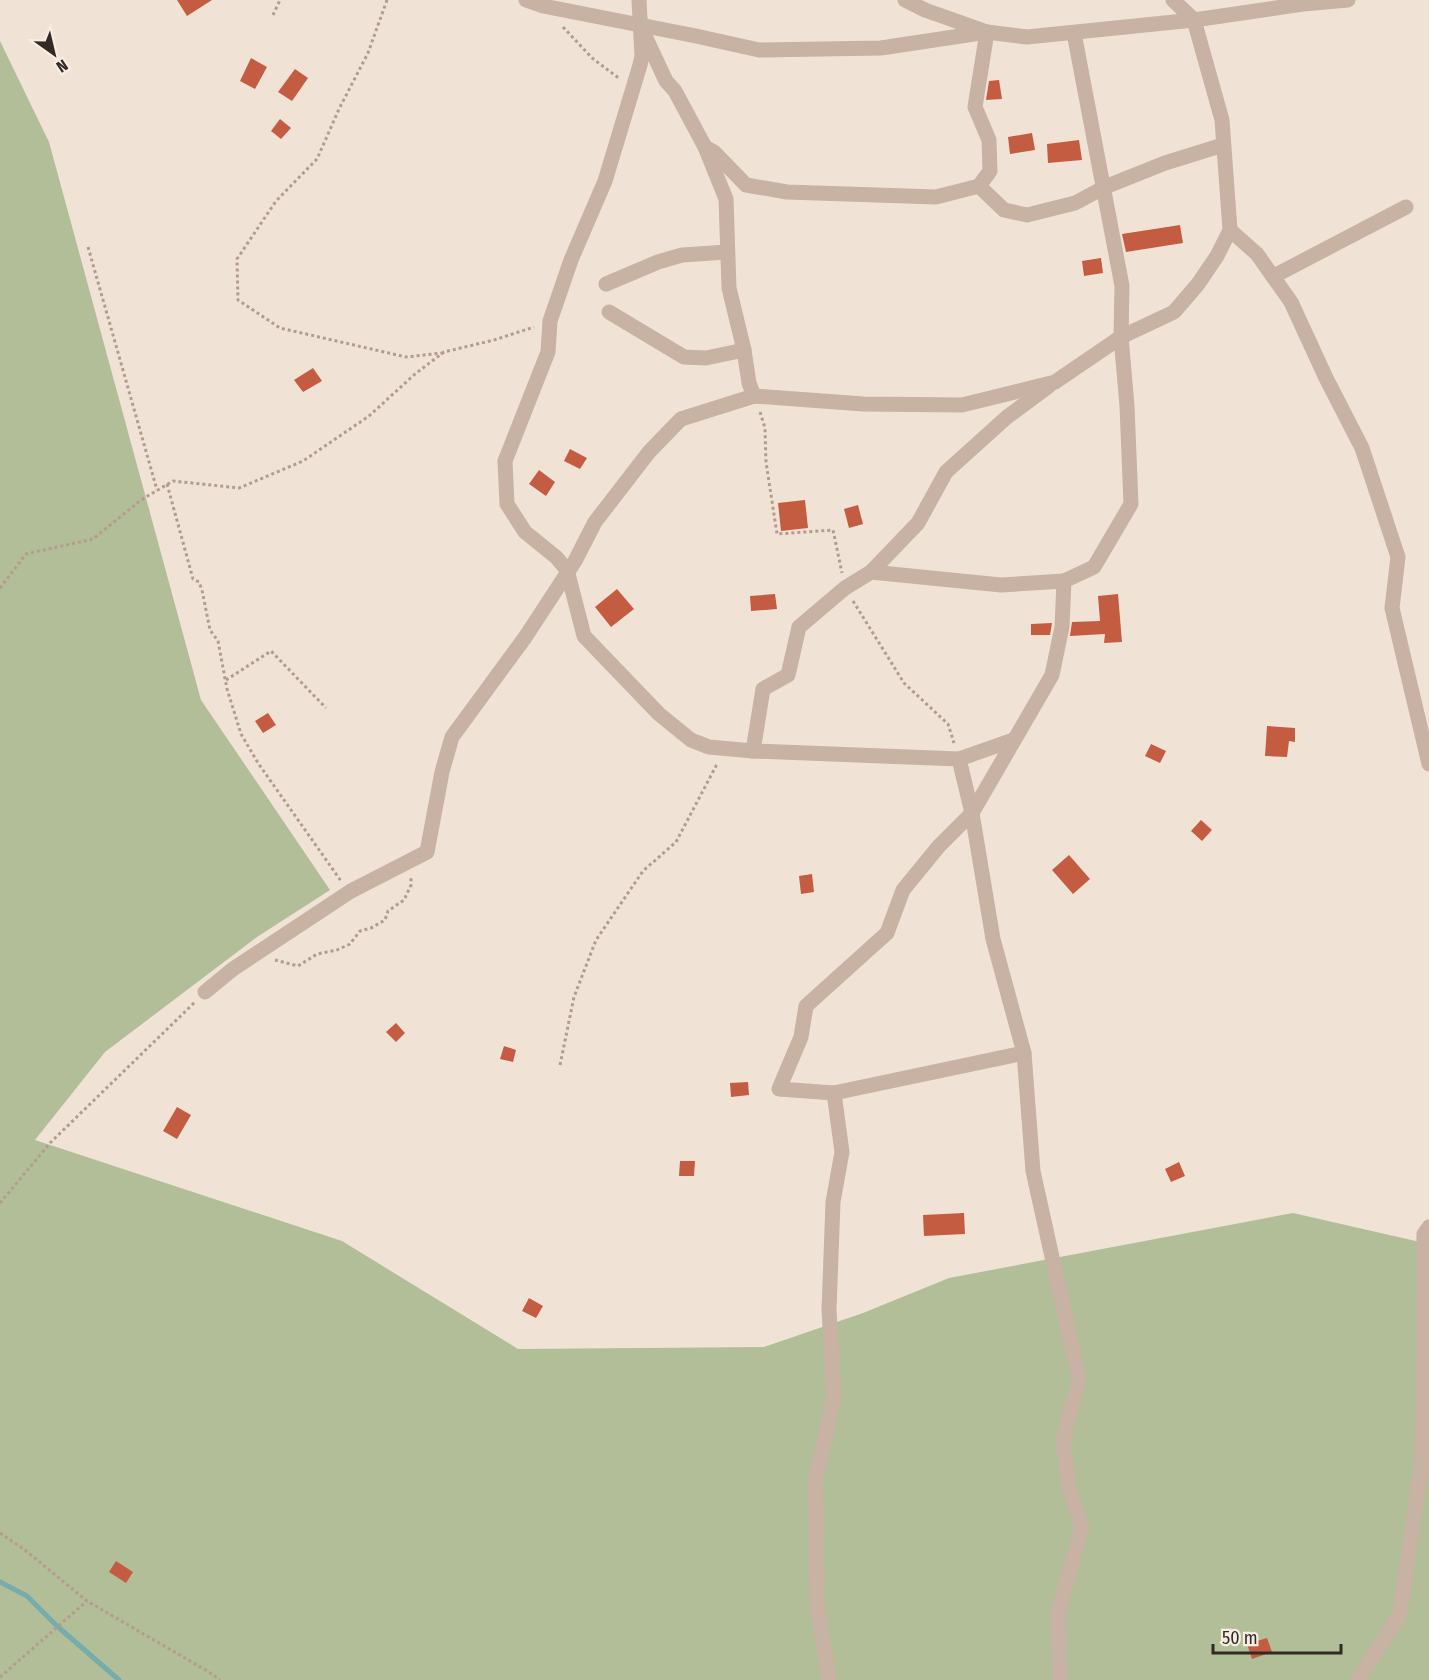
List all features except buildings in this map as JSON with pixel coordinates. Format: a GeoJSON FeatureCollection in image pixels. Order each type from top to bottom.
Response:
{"type":"FeatureCollection","features":[{"type":"Feature","properties":{"kind":"street"},"geometry":{"type":"LineString","coordinates":[[526,0],[543,6],[759,50],[881,48],[987,32]]}},
{"type":"Feature","properties":{"kind":"street"},"geometry":{"type":"LineString","coordinates":[[639,0],[642,56],[605,181],[571,260],[550,321],[549,352],[505,461],[507,504],[525,532],[556,557],[567,570],[584,636],[659,714],[691,740],[709,747],[753,751],[959,759],[1013,740]]}},
{"type":"Feature","properties":{"kind":"street"},"geometry":{"type":"LineString","coordinates":[[905,0],[925,10],[987,32],[1027,37],[1194,20],[1347,0]]}},
{"type":"Feature","properties":{"kind":"street"},"geometry":{"type":"LineString","coordinates":[[753,751],[763,689],[788,675],[799,627],[845,588],[871,572],[918,523],[946,472],[1007,417],[1121,337],[1174,312],[1198,284],[1217,255],[1230,230],[1222,145],[1222,120],[1194,20],[1173,0]]}},
{"type":"Feature","properties":{"kind":"street"},"geometry":{"type":"LineString","coordinates":[[640,26],[666,81],[675,91],[705,147],[726,199],[729,288],[744,350],[749,383],[754,396]]}},
{"type":"Feature","properties":{"kind":"street"},"geometry":{"type":"LineString","coordinates":[[705,147],[714,152],[746,185],[787,192],[936,197],[979,186],[990,171],[989,140],[975,107],[987,32]]}},
{"type":"Feature","properties":{"kind":"street"},"geometry":{"type":"LineString","coordinates":[[871,572],[1000,585],[1064,581],[1094,567],[1131,504],[1127,406],[1121,337],[1122,286],[1074,33]]}},
{"type":"Feature","properties":{"kind":"street"},"geometry":{"type":"LineString","coordinates":[[979,186],[1004,210],[1027,216],[1075,203],[1105,187],[1165,163],[1222,145]]}},
{"type":"Feature","properties":{"kind":"street"},"geometry":{"type":"LineString","coordinates":[[1274,276],[1406,207]]}},
{"type":"Feature","properties":{"kind":"street"},"geometry":{"type":"LineString","coordinates":[[1230,230],[1257,254],[1291,302],[1362,448],[1398,557],[1392,608],[1429,764]]}},
{"type":"Feature","properties":{"kind":"street"},"geometry":{"type":"LineString","coordinates":[[606,284],[658,261],[682,255],[727,252]]}},
{"type":"Feature","properties":{"kind":"street"},"geometry":{"type":"LineString","coordinates":[[609,312],[684,357],[706,358],[744,350]]}},
{"type":"Feature","properties":{"kind":"street"},"geometry":{"type":"LineString","coordinates":[[205,992],[233,969],[345,895],[427,852],[442,772],[452,737],[526,636],[575,561],[595,522],[649,452],[681,420],[754,396],[862,404],[963,405],[1055,382]]}},
{"type":"Feature","properties":{"kind":"street"},"geometry":{"type":"LineString","coordinates":[[1024,1053],[834,1093],[779,1089],[801,1037],[806,1005],[887,933],[903,890],[939,846],[972,813],[1052,675],[1062,627],[1064,581]]}},
{"type":"Feature","properties":{"kind":"street"},"geometry":{"type":"LineString","coordinates":[[959,759],[972,813],[993,939],[1024,1053],[1033,1171],[1079,1379],[1063,1441],[1069,1488],[1082,1527],[1058,1613],[1060,1680]]}},
{"type":"Feature","properties":{"kind":"street"},"geometry":{"type":"LineString","coordinates":[[829,1680],[817,1605],[814,1482],[834,1397],[829,1310],[833,1202],[842,1152],[834,1093]]}},
{"type":"Feature","properties":{"kind":"street"},"geometry":{"type":"LineString","coordinates":[[1358,1680],[1400,1614],[1422,1461],[1424,1234],[1429,1227]]}},
{"type":"Feature","properties":{"kind":"path"},"geometry":{"type":"LineString","coordinates":[[273,15],[280,0]]}},
{"type":"Feature","properties":{"kind":"path"},"geometry":{"type":"LineString","coordinates":[[387,0],[368,53],[339,109],[317,159],[276,201],[237,259],[238,300],[280,328],[406,357],[444,352],[494,340],[550,321]]}},
{"type":"Feature","properties":{"kind":"path"},"geometry":{"type":"LineString","coordinates":[[543,6],[592,58],[632,87]]}},
{"type":"Feature","properties":{"kind":"path"},"geometry":{"type":"LineString","coordinates":[[88,248],[157,490]]}},
{"type":"Feature","properties":{"kind":"path"},"geometry":{"type":"LineString","coordinates":[[0,588],[26,554],[93,539],[141,500],[173,481],[239,488],[303,460],[369,416],[415,374],[444,352]]}},
{"type":"Feature","properties":{"kind":"path"},"geometry":{"type":"LineString","coordinates":[[167,484],[193,579],[199,582],[210,630],[218,641],[241,734],[258,763],[343,883],[345,895]]}},
{"type":"Feature","properties":{"kind":"path"},"geometry":{"type":"LineString","coordinates":[[226,680],[271,651],[326,708]]}},
{"type":"Feature","properties":{"kind":"path"},"geometry":{"type":"LineString","coordinates":[[560,1065],[574,997],[596,940],[643,871],[676,842],[725,749]]}},
{"type":"Feature","properties":{"kind":"path"},"geometry":{"type":"LineString","coordinates":[[250,958],[280,960],[298,966],[317,954],[337,950],[350,944],[360,931],[385,920],[388,911],[404,900],[411,885],[410,880],[421,862],[419,856]]}},
{"type":"Feature","properties":{"kind":"path"},"geometry":{"type":"LineString","coordinates":[[0,1203],[51,1142],[205,992]]}},
{"type":"Feature","properties":{"kind":"path"},"geometry":{"type":"LineString","coordinates":[[0,1533],[25,1550],[87,1601],[220,1680]]}},
{"type":"Feature","properties":{"kind":"path"},"geometry":{"type":"LineString","coordinates":[[0,1677],[87,1601]]}},
{"type":"Feature","properties":{"kind":"green space"},"geometry":{"type":"Polygon","coordinates":[[[0,41],[49,142],[201,700],[330,890],[257,937],[105,1052],[35,1140],[342,1241],[518,1349],[764,1347],[863,1313],[949,1278],[1293,1213],[1429,1244],[1429,1680],[0,1680],[0,41]]]}},
{"type":"Feature","properties":{"kind":"waterway"},"geometry":{"type":"LineString","coordinates":[[0,1582],[27,1596],[57,1626],[119,1680]]}}]}
